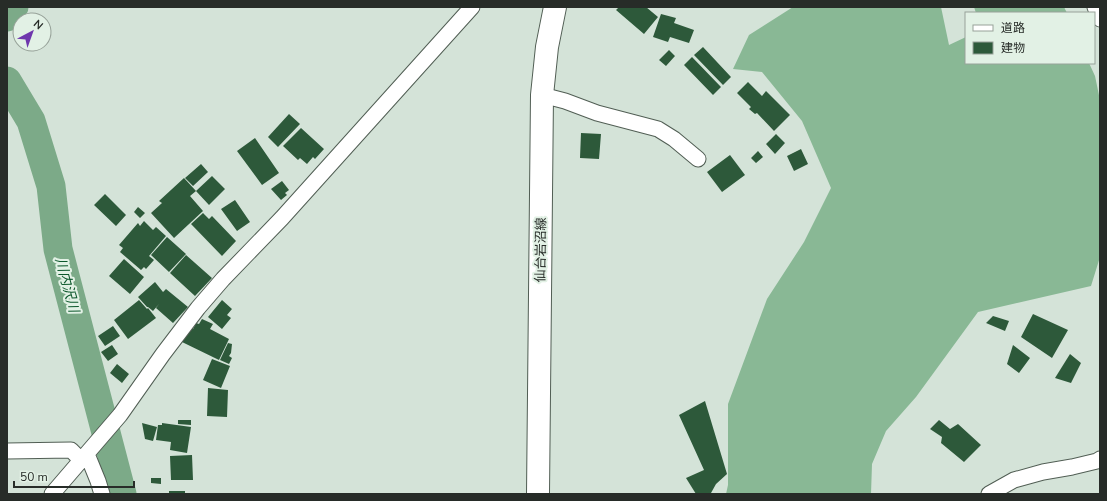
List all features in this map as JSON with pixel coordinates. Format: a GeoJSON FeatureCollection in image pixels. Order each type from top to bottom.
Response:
{"type":"FeatureCollection","features":[{"type":"Feature","properties":{"kind":"main road","name":"仙台岩沼線"},"geometry":{"type":"LineString","coordinates":[[538,494],[542,95],[547,48],[555,7]]}},
{"type":"Feature","properties":{"kind":"street"},"geometry":{"type":"LineString","coordinates":[[52,494],[120,414],[198,308],[223,279],[282,218],[472,7]]}},
{"type":"Feature","properties":{"kind":"street"},"geometry":{"type":"LineString","coordinates":[[1095,7],[1100,19]]}},
{"type":"Feature","properties":{"kind":"street"},"geometry":{"type":"LineString","coordinates":[[542,95],[658,130],[674,139],[698,159]]}},
{"type":"Feature","properties":{"kind":"street"},"geometry":{"type":"LineString","coordinates":[[7,451],[71,450],[87,453]]}},
{"type":"Feature","properties":{"kind":"street"},"geometry":{"type":"LineString","coordinates":[[87,453],[102,494]]}},
{"type":"Feature","properties":{"kind":"street"},"geometry":{"type":"LineString","coordinates":[[988,494],[1014,480],[1100,459]]}},
{"type":"Feature","properties":{"kind":"green space"},"geometry":{"type":"Polygon","coordinates":[[[793,7],[941,7],[949,45],[965,37],[965,64],[1089,64],[1095,76],[1100,100],[1100,257],[1091,286],[978,312],[916,397],[886,431],[872,464],[871,494],[726,494],[728,485],[728,404],[767,299],[804,242],[831,188],[802,121],[762,72],[733,69],[749,35],[793,7]]]}},
{"type":"Feature","properties":{"kind":"green space"},"geometry":{"type":"Polygon","coordinates":[[[974,7],[1064,7],[1066,12],[976,12],[974,7]]]}},
{"type":"Feature","properties":{"kind":"building"},"geometry":{"type":"Polygon","coordinates":[[[619,7],[646,7],[658,17],[644,34],[616,10],[619,7]]]}},
{"type":"Feature","properties":{"kind":"building"},"geometry":{"type":"Polygon","coordinates":[[[661,14],[676,18],[674,23],[694,30],[689,43],[670,37],[668,42],[653,37],[661,14]]]}},
{"type":"Feature","properties":{"kind":"building"},"geometry":{"type":"Polygon","coordinates":[[[703,47],[731,77],[723,85],[694,55],[703,47]]]}},
{"type":"Feature","properties":{"kind":"building"},"geometry":{"type":"Polygon","coordinates":[[[669,50],[675,56],[666,66],[659,60],[669,50]]]}},
{"type":"Feature","properties":{"kind":"building"},"geometry":{"type":"Polygon","coordinates":[[[692,57],[721,87],[713,95],[684,65],[692,57]]]}},
{"type":"Feature","properties":{"kind":"building"},"geometry":{"type":"Polygon","coordinates":[[[748,82],[762,96],[766,91],[790,115],[774,131],[757,113],[755,114],[749,109],[751,107],[737,93],[748,82]]]}},
{"type":"Feature","properties":{"kind":"building"},"geometry":{"type":"Polygon","coordinates":[[[289,114],[300,124],[278,147],[268,137],[289,114]]]}},
{"type":"Feature","properties":{"kind":"building"},"geometry":{"type":"Polygon","coordinates":[[[301,128],[324,149],[315,159],[313,157],[307,164],[300,158],[298,160],[283,146],[301,128]]]}},
{"type":"Feature","properties":{"kind":"building"},"geometry":{"type":"Polygon","coordinates":[[[581,133],[601,134],[599,159],[580,158],[581,133]]]}},
{"type":"Feature","properties":{"kind":"building"},"geometry":{"type":"Polygon","coordinates":[[[776,134],[785,143],[775,154],[766,144],[776,134]]]}},
{"type":"Feature","properties":{"kind":"building"},"geometry":{"type":"Polygon","coordinates":[[[255,138],[279,173],[262,185],[237,151],[255,138]]]}},
{"type":"Feature","properties":{"kind":"building"},"geometry":{"type":"Polygon","coordinates":[[[801,149],[808,164],[794,171],[787,156],[801,149]]]}},
{"type":"Feature","properties":{"kind":"building"},"geometry":{"type":"Polygon","coordinates":[[[758,151],[763,157],[756,163],[751,158],[758,151]]]}},
{"type":"Feature","properties":{"kind":"building"},"geometry":{"type":"Polygon","coordinates":[[[730,155],[745,175],[722,192],[707,172],[730,155]]]}},
{"type":"Feature","properties":{"kind":"building"},"geometry":{"type":"Polygon","coordinates":[[[201,164],[208,172],[193,186],[185,178],[201,164]]]}},
{"type":"Feature","properties":{"kind":"building"},"geometry":{"type":"Polygon","coordinates":[[[212,176],[225,189],[209,205],[196,191],[212,176]]]}},
{"type":"Feature","properties":{"kind":"building"},"geometry":{"type":"Polygon","coordinates":[[[184,178],[196,191],[190,196],[203,211],[174,238],[151,213],[162,203],[159,201],[184,178]]]}},
{"type":"Feature","properties":{"kind":"building"},"geometry":{"type":"Polygon","coordinates":[[[282,181],[289,190],[285,193],[287,195],[281,200],[271,189],[282,181]]]}},
{"type":"Feature","properties":{"kind":"building"},"geometry":{"type":"Polygon","coordinates":[[[105,194],[126,215],[116,226],[94,205],[105,194]]]}},
{"type":"Feature","properties":{"kind":"building"},"geometry":{"type":"Polygon","coordinates":[[[235,200],[250,222],[237,231],[221,209],[235,200]]]}},
{"type":"Feature","properties":{"kind":"building"},"geometry":{"type":"Polygon","coordinates":[[[138,207],[145,213],[140,218],[134,212],[138,207]]]}},
{"type":"Feature","properties":{"kind":"building"},"geometry":{"type":"Polygon","coordinates":[[[203,213],[209,219],[212,216],[236,241],[222,256],[191,224],[203,213]]]}},
{"type":"Feature","properties":{"kind":"building"},"geometry":{"type":"Polygon","coordinates":[[[144,221],[153,230],[156,227],[166,236],[149,256],[154,260],[146,269],[144,267],[141,270],[120,252],[123,248],[119,245],[138,223],[140,226],[144,221]]]}},
{"type":"Feature","properties":{"kind":"building"},"geometry":{"type":"Polygon","coordinates":[[[167,237],[186,254],[169,272],[151,255],[167,237]]]}},
{"type":"Feature","properties":{"kind":"building"},"geometry":{"type":"Polygon","coordinates":[[[186,255],[212,278],[195,296],[170,273],[186,255]]]}},
{"type":"Feature","properties":{"kind":"building"},"geometry":{"type":"Polygon","coordinates":[[[124,259],[144,277],[130,294],[109,276],[124,259]]]}},
{"type":"Feature","properties":{"kind":"building"},"geometry":{"type":"Polygon","coordinates":[[[155,282],[163,292],[166,289],[188,307],[173,323],[156,308],[159,304],[153,311],[138,297],[155,282]]]}},
{"type":"Feature","properties":{"kind":"building"},"geometry":{"type":"Polygon","coordinates":[[[139,300],[156,318],[128,339],[114,320],[139,300]]]}},
{"type":"Feature","properties":{"kind":"building"},"geometry":{"type":"Polygon","coordinates":[[[222,300],[232,309],[227,315],[231,318],[222,329],[208,317],[222,300]]]}},
{"type":"Feature","properties":{"kind":"building"},"geometry":{"type":"Polygon","coordinates":[[[1033,314],[1068,330],[1052,358],[1021,337],[1033,314]]]}},
{"type":"Feature","properties":{"kind":"building"},"geometry":{"type":"Polygon","coordinates":[[[993,316],[1009,321],[1005,331],[986,323],[993,316]]]}},
{"type":"Feature","properties":{"kind":"building"},"geometry":{"type":"Polygon","coordinates":[[[202,319],[213,324],[210,329],[229,339],[219,360],[182,342],[190,327],[193,329],[196,323],[199,324],[202,319]]]}},
{"type":"Feature","properties":{"kind":"building"},"geometry":{"type":"Polygon","coordinates":[[[113,326],[120,336],[105,346],[98,336],[113,326]]]}},
{"type":"Feature","properties":{"kind":"building"},"geometry":{"type":"Polygon","coordinates":[[[228,343],[232,344],[231,353],[229,356],[232,358],[229,364],[220,360],[228,343]]]}},
{"type":"Feature","properties":{"kind":"building"},"geometry":{"type":"Polygon","coordinates":[[[112,345],[118,354],[108,361],[101,352],[112,345]]]}},
{"type":"Feature","properties":{"kind":"building"},"geometry":{"type":"Polygon","coordinates":[[[1013,345],[1030,358],[1019,373],[1007,364],[1013,345]]]}},
{"type":"Feature","properties":{"kind":"building"},"geometry":{"type":"Polygon","coordinates":[[[1070,354],[1081,363],[1071,383],[1055,378],[1070,354]]]}},
{"type":"Feature","properties":{"kind":"building"},"geometry":{"type":"Polygon","coordinates":[[[212,359],[230,366],[221,388],[203,380],[212,359]]]}},
{"type":"Feature","properties":{"kind":"building"},"geometry":{"type":"Polygon","coordinates":[[[117,364],[129,374],[122,383],[110,373],[117,364]]]}},
{"type":"Feature","properties":{"kind":"building"},"geometry":{"type":"Polygon","coordinates":[[[208,388],[228,390],[227,417],[207,416],[208,388]]]}},
{"type":"Feature","properties":{"kind":"building"},"geometry":{"type":"Polygon","coordinates":[[[705,401],[727,474],[716,484],[710,494],[696,494],[686,478],[704,470],[679,415],[705,401]]]}},
{"type":"Feature","properties":{"kind":"building"},"geometry":{"type":"Polygon","coordinates":[[[178,420],[191,420],[191,425],[178,424],[178,420]]]}},
{"type":"Feature","properties":{"kind":"building"},"geometry":{"type":"Polygon","coordinates":[[[939,420],[950,429],[958,424],[981,445],[964,462],[941,443],[942,437],[930,429],[939,420]]]}},
{"type":"Feature","properties":{"kind":"building"},"geometry":{"type":"Polygon","coordinates":[[[142,423],[157,427],[153,441],[145,439],[142,423]]]}},
{"type":"Feature","properties":{"kind":"building"},"geometry":{"type":"Polygon","coordinates":[[[162,423],[191,427],[187,453],[170,450],[171,442],[156,440],[158,425],[162,425],[162,423]]]}},
{"type":"Feature","properties":{"kind":"building"},"geometry":{"type":"Polygon","coordinates":[[[192,455],[193,480],[171,480],[170,456],[192,455]]]}},
{"type":"Feature","properties":{"kind":"building"},"geometry":{"type":"Polygon","coordinates":[[[151,478],[161,478],[161,484],[151,483],[151,478]]]}},
{"type":"Feature","properties":{"kind":"building"},"geometry":{"type":"Polygon","coordinates":[[[169,491],[185,491],[185,494],[169,494],[169,491]]]}},
{"type":"Feature","properties":{"kind":"waterway","name":"川内沢川"},"geometry":{"type":"LineString","coordinates":[[7,17],[14,7]]}},
{"type":"Feature","properties":{"kind":"waterway","name":"川内沢川"},"geometry":{"type":"LineString","coordinates":[[7,81],[31,121],[51,186],[58,249],[122,494]]}}]}
